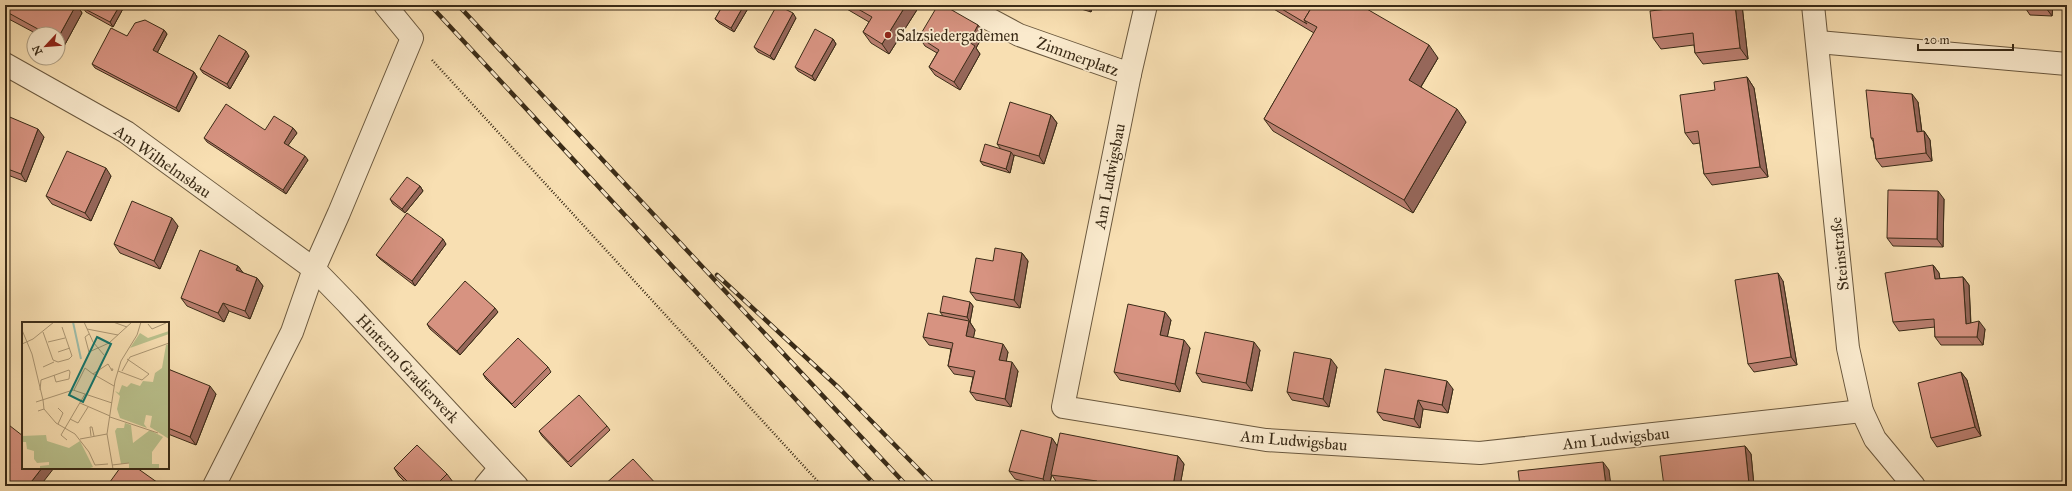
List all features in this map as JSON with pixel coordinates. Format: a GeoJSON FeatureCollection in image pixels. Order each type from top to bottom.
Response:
{"type":"FeatureCollection","features":[{"type":"Feature","properties":{"kind":"street"},"geometry":{"type":"LineString","coordinates":[[214,486],[292,332],[314,269],[412,38],[385,5]]}},
{"type":"Feature","properties":{"kind":"street","name":"Zimmerplatz"},"geometry":{"type":"LineString","coordinates":[[963,5],[1019,35],[1130,74],[1146,5]]}},
{"type":"Feature","properties":{"kind":"street","name":"Steinstraße"},"geometry":{"type":"LineString","coordinates":[[1813,5],[1818,42],[1848,348],[1862,411],[1875,440],[1914,486]]}},
{"type":"Feature","properties":{"kind":"street"},"geometry":{"type":"LineString","coordinates":[[1818,42],[2067,64]]}},
{"type":"Feature","properties":{"kind":"street","name":"Am Wilhelmsbau"},"geometry":{"type":"LineString","coordinates":[[5,64],[126,132],[314,269]]}},
{"type":"Feature","properties":{"kind":"street","name":"Am Ludwigsbau"},"geometry":{"type":"LineString","coordinates":[[1130,74],[1063,407],[1266,440],[1480,453],[1862,411]]}},
{"type":"Feature","properties":{"kind":"street","name":"Hinterm Gradierwerk"},"geometry":{"type":"LineString","coordinates":[[314,269],[517,486]]}},
{"type":"Feature","properties":{"kind":"street"},"geometry":{"type":"LineString","coordinates":[[485,486],[500,468]]}},
{"type":"Feature","properties":{"kind":"path"},"geometry":{"type":"LineString","coordinates":[[412,38],[822,486]]}},
{"type":"Feature","properties":{"kind":"building"},"geometry":{"type":"Polygon","coordinates":[[[5,5],[76,5],[65,26],[32,26],[5,11],[5,5]]]}},
{"type":"Feature","properties":{"kind":"building"},"geometry":{"type":"Polygon","coordinates":[[[85,5],[120,5],[110,22],[83,8],[85,5]]]}},
{"type":"Feature","properties":{"kind":"building"},"geometry":{"type":"Polygon","coordinates":[[[723,5],[744,5],[731,28],[715,19],[723,5]]]}},
{"type":"Feature","properties":{"kind":"building"},"geometry":{"type":"Polygon","coordinates":[[[777,5],[793,13],[770,56],[754,47],[777,5]]]}},
{"type":"Feature","properties":{"kind":"building"},"geometry":{"type":"Polygon","coordinates":[[[851,5],[906,5],[882,44],[863,32],[872,17],[851,5]]]}},
{"type":"Feature","properties":{"kind":"building"},"geometry":{"type":"Polygon","coordinates":[[[938,5],[943,5],[978,25],[969,42],[975,46],[954,82],[929,67],[939,50],[919,37],[938,5]]]}},
{"type":"Feature","properties":{"kind":"building"},"geometry":{"type":"Polygon","coordinates":[[[1275,5],[1313,5],[1304,20],[1307,24],[1275,5]]]}},
{"type":"Feature","properties":{"kind":"building"},"geometry":{"type":"Polygon","coordinates":[[[1313,5],[1360,5],[1429,45],[1409,80],[1457,109],[1404,200],[1264,119],[1317,27],[1304,20],[1313,5]]]}},
{"type":"Feature","properties":{"kind":"building"},"geometry":{"type":"Polygon","coordinates":[[[1684,5],[1735,5],[1740,48],[1695,53],[1693,33],[1653,38],[1650,11],[1685,7],[1684,5]]]}},
{"type":"Feature","properties":{"kind":"building"},"geometry":{"type":"Polygon","coordinates":[[[2024,5],[2047,5],[2046,8],[2024,7],[2024,5]]]}},
{"type":"Feature","properties":{"kind":"building"},"geometry":{"type":"Polygon","coordinates":[[[145,20],[164,30],[153,50],[194,72],[176,108],[92,64],[111,28],[127,36],[135,23],[145,20]]]}},
{"type":"Feature","properties":{"kind":"building"},"geometry":{"type":"Polygon","coordinates":[[[815,29],[833,39],[812,76],[795,67],[815,29]]]}},
{"type":"Feature","properties":{"kind":"building"},"geometry":{"type":"Polygon","coordinates":[[[219,35],[246,51],[227,84],[200,69],[219,35]]]}},
{"type":"Feature","properties":{"kind":"building"},"geometry":{"type":"Polygon","coordinates":[[[1747,77],[1760,167],[1704,174],[1698,131],[1685,133],[1680,95],[1715,90],[1714,82],[1747,77]]]}},
{"type":"Feature","properties":{"kind":"building"},"geometry":{"type":"Polygon","coordinates":[[[1866,90],[1912,94],[1917,132],[1924,131],[1926,153],[1876,159],[1873,138],[1871,138],[1866,90]]]}},
{"type":"Feature","properties":{"kind":"building"},"geometry":{"type":"Polygon","coordinates":[[[1010,102],[1051,115],[1039,156],[997,144],[1010,102]]]}},
{"type":"Feature","properties":{"kind":"building"},"geometry":{"type":"Polygon","coordinates":[[[226,104],[265,130],[274,116],[293,128],[284,143],[305,156],[283,190],[204,138],[226,104]]]}},
{"type":"Feature","properties":{"kind":"building"},"geometry":{"type":"Polygon","coordinates":[[[5,115],[38,129],[21,174],[5,168],[5,115]]]}},
{"type":"Feature","properties":{"kind":"building"},"geometry":{"type":"Polygon","coordinates":[[[985,144],[1011,152],[1006,169],[980,161],[985,144]]]}},
{"type":"Feature","properties":{"kind":"building"},"geometry":{"type":"Polygon","coordinates":[[[67,151],[106,168],[85,213],[46,196],[67,151]]]}},
{"type":"Feature","properties":{"kind":"building"},"geometry":{"type":"Polygon","coordinates":[[[407,177],[420,186],[402,209],[390,199],[407,177]]]}},
{"type":"Feature","properties":{"kind":"building"},"geometry":{"type":"Polygon","coordinates":[[[1888,190],[1938,191],[1937,239],[1887,238],[1888,190]]]}},
{"type":"Feature","properties":{"kind":"building"},"geometry":{"type":"Polygon","coordinates":[[[132,201],[172,218],[154,261],[114,244],[132,201]]]}},
{"type":"Feature","properties":{"kind":"building"},"geometry":{"type":"Polygon","coordinates":[[[407,213],[443,239],[412,281],[376,255],[407,213]]]}},
{"type":"Feature","properties":{"kind":"building"},"geometry":{"type":"Polygon","coordinates":[[[995,248],[1022,253],[1014,300],[970,292],[976,258],[993,261],[995,248]]]}},
{"type":"Feature","properties":{"kind":"building"},"geometry":{"type":"Polygon","coordinates":[[[200,250],[238,266],[236,270],[257,278],[245,311],[223,303],[218,313],[181,298],[200,250]]]}},
{"type":"Feature","properties":{"kind":"building"},"geometry":{"type":"Polygon","coordinates":[[[1933,265],[1935,279],[1963,277],[1966,324],[1979,321],[1977,337],[1935,337],[1934,319],[1893,322],[1885,273],[1933,265]]]}},
{"type":"Feature","properties":{"kind":"building"},"geometry":{"type":"Polygon","coordinates":[[[1778,273],[1791,357],[1748,364],[1735,280],[1778,273]]]}},
{"type":"Feature","properties":{"kind":"building"},"geometry":{"type":"Polygon","coordinates":[[[465,281],[495,308],[457,351],[427,324],[465,281]]]}},
{"type":"Feature","properties":{"kind":"building"},"geometry":{"type":"Polygon","coordinates":[[[943,296],[970,302],[967,317],[940,312],[943,296]]]}},
{"type":"Feature","properties":{"kind":"building"},"geometry":{"type":"Polygon","coordinates":[[[1128,304],[1165,312],[1160,335],[1184,340],[1175,384],[1114,372],[1128,304]]]}},
{"type":"Feature","properties":{"kind":"building"},"geometry":{"type":"Polygon","coordinates":[[[928,313],[969,321],[966,336],[1003,344],[999,360],[1012,362],[1005,399],[970,392],[975,371],[948,366],[953,343],[923,337],[928,313]]]}},
{"type":"Feature","properties":{"kind":"building"},"geometry":{"type":"Polygon","coordinates":[[[1205,332],[1254,342],[1246,383],[1196,373],[1205,332]]]}},
{"type":"Feature","properties":{"kind":"building"},"geometry":{"type":"Polygon","coordinates":[[[518,338],[548,367],[512,404],[483,374],[518,338]]]}},
{"type":"Feature","properties":{"kind":"building"},"geometry":{"type":"Polygon","coordinates":[[[1294,352],[1331,359],[1323,399],[1287,392],[1294,352]]]}},
{"type":"Feature","properties":{"kind":"building"},"geometry":{"type":"Polygon","coordinates":[[[169,369],[210,386],[190,437],[169,428],[169,369]]]}},
{"type":"Feature","properties":{"kind":"building"},"geometry":{"type":"Polygon","coordinates":[[[1385,369],[1447,381],[1442,405],[1418,400],[1414,419],[1377,412],[1385,369]]]}},
{"type":"Feature","properties":{"kind":"building"},"geometry":{"type":"Polygon","coordinates":[[[1961,372],[1975,427],[1931,438],[1918,383],[1961,372]]]}},
{"type":"Feature","properties":{"kind":"building"},"geometry":{"type":"Polygon","coordinates":[[[579,395],[607,426],[568,462],[539,431],[579,395]]]}},
{"type":"Feature","properties":{"kind":"building"},"geometry":{"type":"Polygon","coordinates":[[[5,422],[22,435],[22,469],[41,469],[28,486],[5,485],[5,422]]]}},
{"type":"Feature","properties":{"kind":"building"},"geometry":{"type":"Polygon","coordinates":[[[1021,430],[1052,438],[1043,479],[1009,471],[1021,430]]]}},
{"type":"Feature","properties":{"kind":"building"},"geometry":{"type":"Polygon","coordinates":[[[1060,433],[1178,456],[1173,486],[1096,486],[1097,481],[1051,475],[1060,433]]]}},
{"type":"Feature","properties":{"kind":"building"},"geometry":{"type":"Polygon","coordinates":[[[417,445],[447,474],[435,486],[412,486],[394,468],[417,445]]]}},
{"type":"Feature","properties":{"kind":"building"},"geometry":{"type":"Polygon","coordinates":[[[1745,446],[1749,484],[1733,486],[1664,486],[1660,456],[1745,446]]]}},
{"type":"Feature","properties":{"kind":"building"},"geometry":{"type":"Polygon","coordinates":[[[633,459],[658,486],[603,486],[633,459]]]}},
{"type":"Feature","properties":{"kind":"building"},"geometry":{"type":"Polygon","coordinates":[[[1603,462],[1606,486],[1520,486],[1518,471],[1603,462]]]}},
{"type":"Feature","properties":{"kind":"building"},"geometry":{"type":"Polygon","coordinates":[[[119,469],[138,469],[161,485],[161,486],[107,486],[119,469]]]}},
{"type":"Feature","properties":{"kind":"railway"},"geometry":{"type":"LineString","coordinates":[[430,5],[876,486]]}},
{"type":"Feature","properties":{"kind":"railway"},"geometry":{"type":"LineString","coordinates":[[458,5],[907,486]]}},
{"type":"Feature","properties":{"kind":"railway"},"geometry":{"type":"LineString","coordinates":[[717,275],[839,388],[935,486]]}},
{"type":"Feature","properties":{"kind":"place","name":"Salzsiedergademen"},"geometry":{"type":"Point","coordinates":[888,35]}}]}
